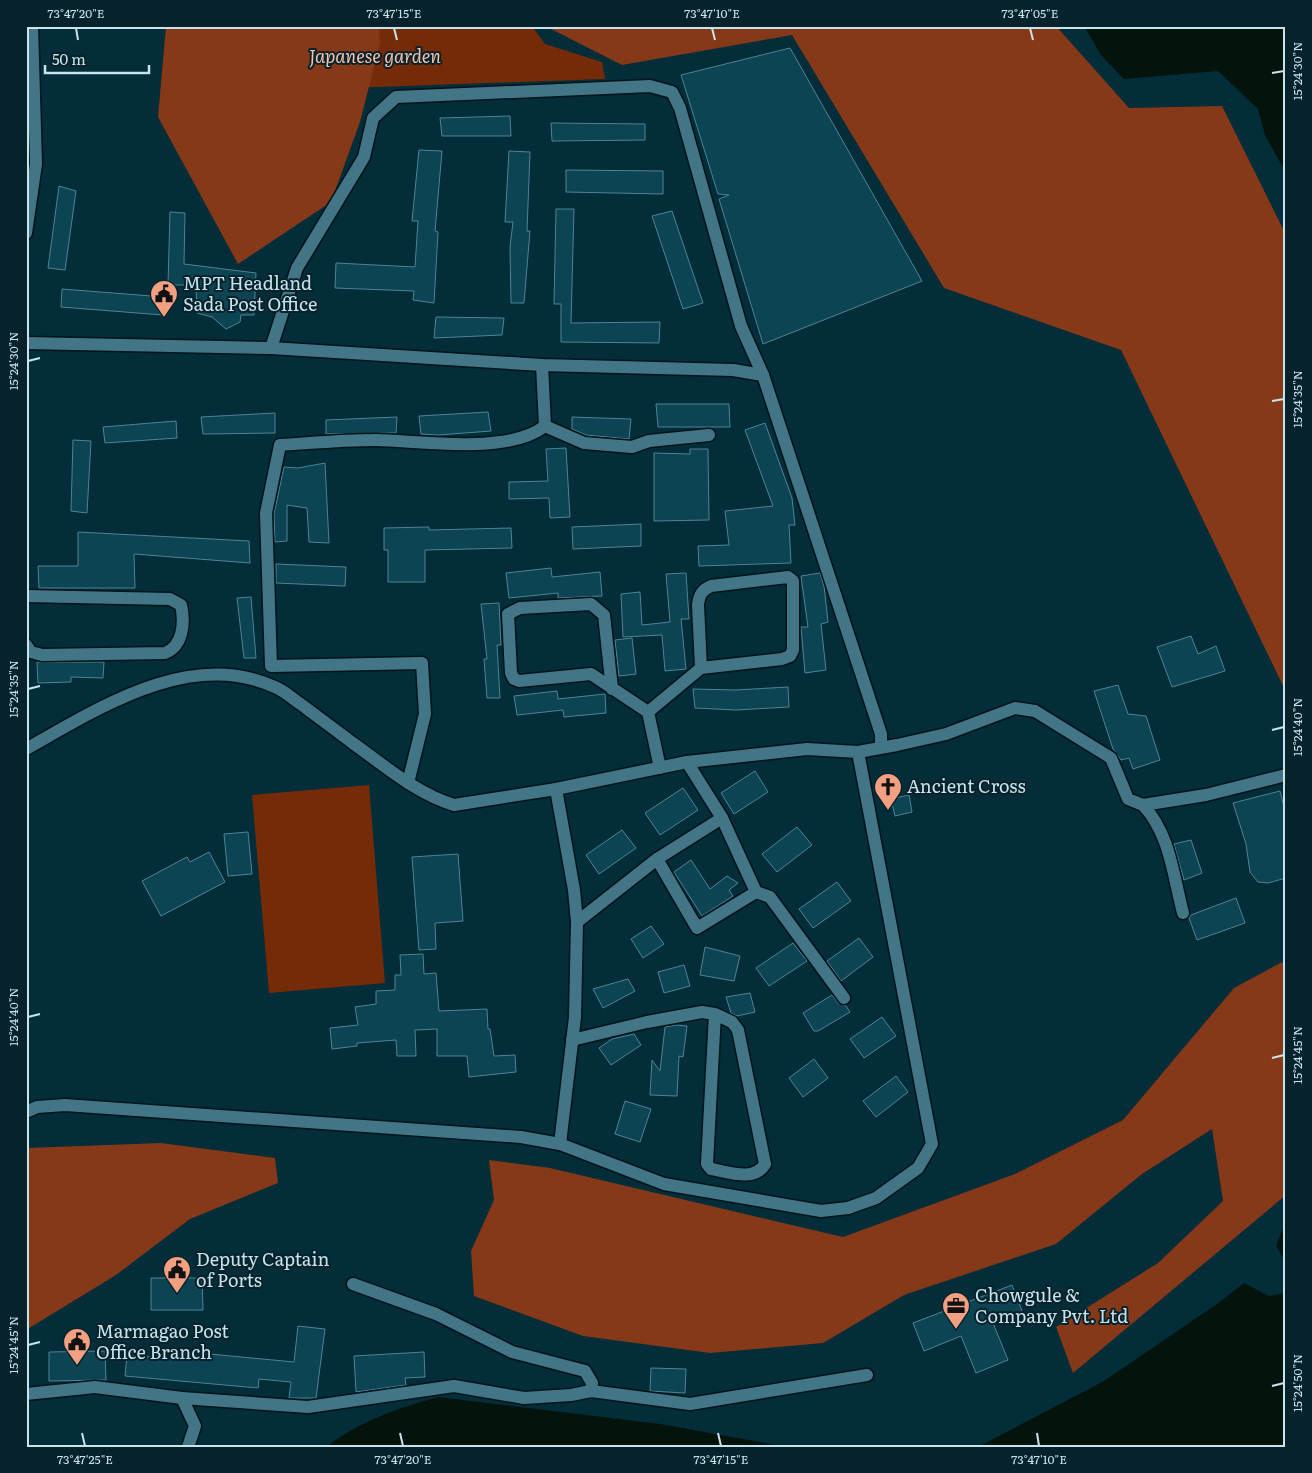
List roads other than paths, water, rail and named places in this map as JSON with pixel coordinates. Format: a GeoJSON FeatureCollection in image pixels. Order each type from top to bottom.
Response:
{"type":"FeatureCollection","features":[{"type":"Feature","properties":{"kind":"street"},"geometry":{"type":"LineString","coordinates":[[26,233],[36,164],[32,26]]}},
{"type":"Feature","properties":{"kind":"street"},"geometry":{"type":"LineString","coordinates":[[271,348],[297,268],[364,157],[373,118],[396,97],[650,86],[672,92],[680,108],[741,326],[763,375],[881,734],[881,746]]}},
{"type":"Feature","properties":{"kind":"street"},"geometry":{"type":"LineString","coordinates":[[26,343],[271,348],[542,366],[733,370],[763,375]]}},
{"type":"Feature","properties":{"kind":"street"},"geometry":{"type":"LineString","coordinates":[[542,366],[545,426]]}},
{"type":"Feature","properties":{"kind":"street"},"geometry":{"type":"LineString","coordinates":[[545,426],[584,443],[632,446],[649,441],[709,435]]}},
{"type":"Feature","properties":{"kind":"street"},"geometry":{"type":"LineString","coordinates":[[408,783],[425,714],[422,663],[271,666],[266,512],[280,445],[374,440],[500,444],[535,433],[545,426]]}},
{"type":"Feature","properties":{"kind":"street"},"geometry":{"type":"LineString","coordinates":[[648,712],[701,668],[782,659],[790,656],[793,650],[793,581],[788,577],[711,586],[704,589],[699,596],[698,604],[701,668]]}},
{"type":"Feature","properties":{"kind":"street"},"geometry":{"type":"LineString","coordinates":[[26,596],[170,599],[181,606],[183,614],[180,641],[175,649],[165,653],[42,655],[31,652],[26,645]]}},
{"type":"Feature","properties":{"kind":"street"},"geometry":{"type":"LineString","coordinates":[[612,689],[604,615],[598,607],[592,604],[520,608],[508,614],[510,673],[514,679],[519,681],[591,674],[600,678],[612,689],[648,712],[660,768]]}},
{"type":"Feature","properties":{"kind":"street"},"geometry":{"type":"LineString","coordinates":[[26,749],[101,707],[156,685],[205,674],[242,675],[279,688],[408,783],[441,801],[454,805],[556,788],[687,762],[807,749],[858,752],[946,734],[1015,708],[1035,711],[1111,758],[1128,799],[1143,804],[1206,794],[1286,775]]}},
{"type":"Feature","properties":{"kind":"street"},"geometry":{"type":"LineString","coordinates":[[26,1112],[37,1107],[65,1104],[521,1137],[560,1144],[664,1184],[821,1211],[848,1208],[876,1198],[918,1168],[932,1144],[858,752]]}},
{"type":"Feature","properties":{"kind":"street"},"geometry":{"type":"LineString","coordinates":[[687,762],[722,818],[756,892],[770,897],[844,998]]}},
{"type":"Feature","properties":{"kind":"street"},"geometry":{"type":"LineString","coordinates":[[556,788],[574,890],[577,922],[575,1010],[560,1144]]}},
{"type":"Feature","properties":{"kind":"street"},"geometry":{"type":"LineString","coordinates":[[1143,804],[1154,817],[1162,831],[1183,913]]}},
{"type":"Feature","properties":{"kind":"street"},"geometry":{"type":"LineString","coordinates":[[577,922],[657,858],[722,818]]}},
{"type":"Feature","properties":{"kind":"street"},"geometry":{"type":"LineString","coordinates":[[657,858],[697,928],[756,892]]}},
{"type":"Feature","properties":{"kind":"street"},"geometry":{"type":"LineString","coordinates":[[572,1040],[702,1012],[715,1014],[732,1022],[738,1030],[765,1164],[762,1171],[752,1175],[711,1169],[707,1164],[715,1014]]}},
{"type":"Feature","properties":{"kind":"street"},"geometry":{"type":"LineString","coordinates":[[353,1284],[436,1314],[512,1352],[585,1370],[592,1382],[591,1390]]}},
{"type":"Feature","properties":{"kind":"street"},"geometry":{"type":"LineString","coordinates":[[26,1394],[95,1387],[182,1398],[308,1407],[454,1386],[524,1398],[571,1395],[591,1390],[690,1404],[867,1375]]}},
{"type":"Feature","properties":{"kind":"street"},"geometry":{"type":"LineString","coordinates":[[182,1398],[195,1426],[188,1447]]}},
{"type":"Feature","properties":{"kind":"place","name":"MPT Headland Sada Post Office"},"geometry":{"type":"Point","coordinates":[164,318]}},
{"type":"Feature","properties":{"kind":"place","name":"Ancient Cross"},"geometry":{"type":"Point","coordinates":[888,811]}},
{"type":"Feature","properties":{"kind":"place","name":"Deputy Captain of Ports"},"geometry":{"type":"Point","coordinates":[177,1294]}},
{"type":"Feature","properties":{"kind":"place","name":"Chowgule & Company Pvt. Ltd"},"geometry":{"type":"Point","coordinates":[956,1330]}},
{"type":"Feature","properties":{"kind":"place","name":"Marmagao Post Office Branch"},"geometry":{"type":"Point","coordinates":[77,1366]}},
{"type":"Feature","properties":{"kind":"park label","name":"Japanese garden"},"geometry":{"type":"Point","coordinates":[375,57]}}]}
